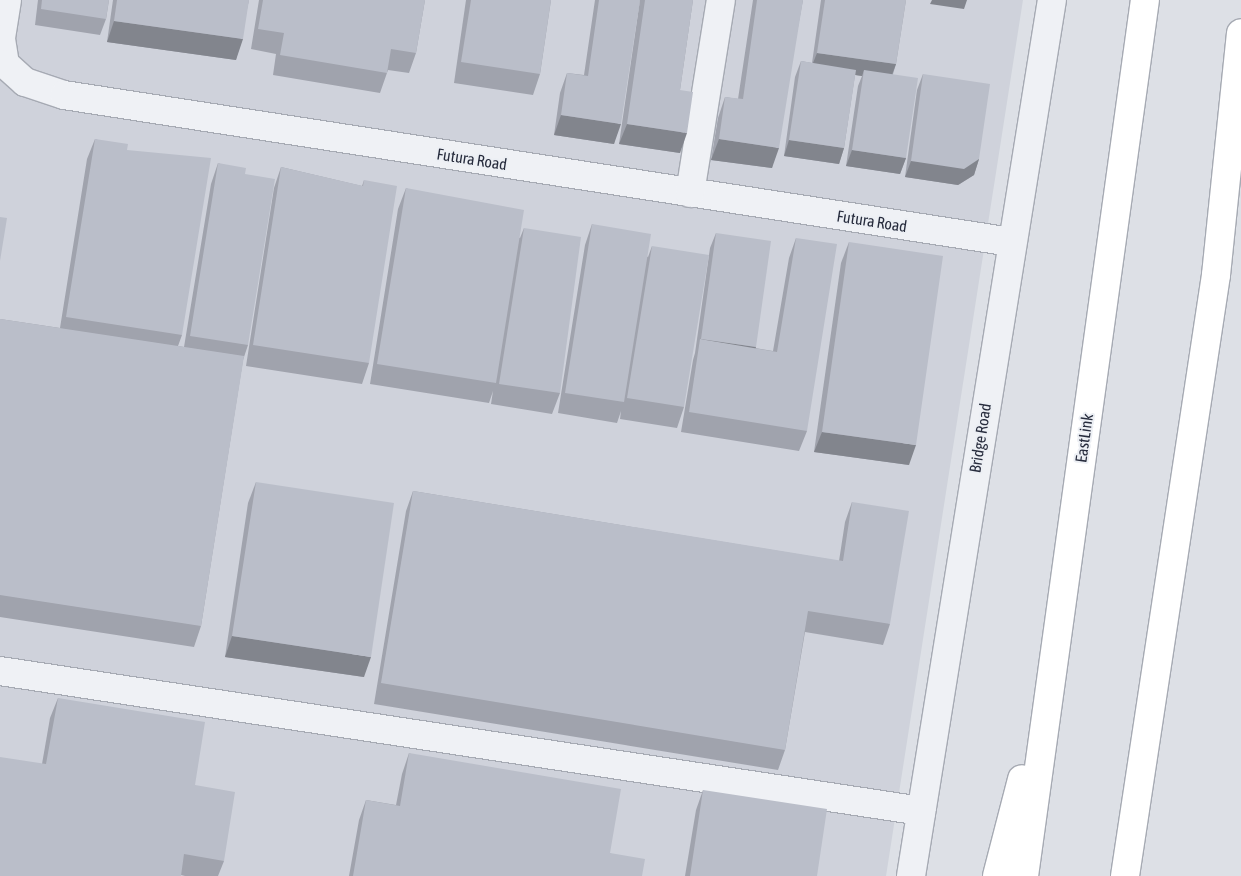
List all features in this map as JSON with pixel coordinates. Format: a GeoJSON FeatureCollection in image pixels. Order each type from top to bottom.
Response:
{"type":"FeatureCollection","features":[{"type":"Feature","properties":{"kind":"highway","name":"EastLink"},"geometry":{"type":"LineString","coordinates":[[1024,876],[1145,0]]}},
{"type":"Feature","properties":{"kind":"highway"},"geometry":{"type":"LineString","coordinates":[[1127,869],[1216,275],[1241,33]]}},
{"type":"Feature","properties":{"kind":"highway"},"geometry":{"type":"LineString","coordinates":[[997,876],[1054,657]]}},
{"type":"Feature","properties":{"kind":"street","name":"Futura Road"},"geometry":{"type":"LineString","coordinates":[[7,0],[1,39],[5,64],[25,82],[64,95],[1011,242]]}},
{"type":"Feature","properties":{"kind":"street"},"geometry":{"type":"LineString","coordinates":[[690,192],[721,0]]}},
{"type":"Feature","properties":{"kind":"street","name":"Bridge Road"},"geometry":{"type":"LineString","coordinates":[[910,876],[1011,242],[1052,0]]}},
{"type":"Feature","properties":{"kind":"street"},"geometry":{"type":"LineString","coordinates":[[0,671],[921,811]]}},
{"type":"Feature","properties":{"kind":"shaded area"},"geometry":{"type":"Polygon","coordinates":[[[0,0],[1023,0],[886,876],[0,876],[0,0]]]}},
{"type":"Feature","properties":{"kind":"building"},"geometry":{"type":"Polygon","coordinates":[[[42,0],[109,0],[106,19],[41,9],[42,0]]]}},
{"type":"Feature","properties":{"kind":"building"},"geometry":{"type":"Polygon","coordinates":[[[117,0],[249,0],[243,39],[114,21],[117,0]]]}},
{"type":"Feature","properties":{"kind":"building"},"geometry":{"type":"Polygon","coordinates":[[[263,0],[425,0],[416,53],[391,49],[387,73],[280,55],[284,33],[258,29],[263,0]]]}},
{"type":"Feature","properties":{"kind":"building"},"geometry":{"type":"Polygon","coordinates":[[[471,0],[551,0],[540,74],[461,62],[471,0]]]}},
{"type":"Feature","properties":{"kind":"building"},"geometry":{"type":"Polygon","coordinates":[[[599,0],[640,0],[621,124],[561,115],[567,73],[588,76],[599,0]]]}},
{"type":"Feature","properties":{"kind":"building"},"geometry":{"type":"Polygon","coordinates":[[[645,0],[693,0],[680,90],[693,92],[687,133],[627,124],[645,0]]]}},
{"type":"Feature","properties":{"kind":"building"},"geometry":{"type":"Polygon","coordinates":[[[757,0],[803,0],[779,148],[719,139],[725,97],[743,99],[757,0]]]}},
{"type":"Feature","properties":{"kind":"building"},"geometry":{"type":"Polygon","coordinates":[[[825,0],[906,0],[896,64],[817,53],[825,0]]]}},
{"type":"Feature","properties":{"kind":"building"},"geometry":{"type":"Polygon","coordinates":[[[801,61],[856,70],[844,148],[789,140],[801,61]]]}},
{"type":"Feature","properties":{"kind":"building"},"geometry":{"type":"Polygon","coordinates":[[[864,70],[918,78],[906,158],[852,150],[864,70]]]}},
{"type":"Feature","properties":{"kind":"building"},"geometry":{"type":"Polygon","coordinates":[[[923,74],[990,84],[979,159],[964,169],[911,161],[923,74]]]}},
{"type":"Feature","properties":{"kind":"building"},"geometry":{"type":"Polygon","coordinates":[[[95,139],[128,144],[127,150],[211,158],[182,335],[66,317],[95,139]]]}},
{"type":"Feature","properties":{"kind":"building"},"geometry":{"type":"Polygon","coordinates":[[[218,163],[246,168],[245,174],[275,179],[248,345],[190,336],[218,163]]]}},
{"type":"Feature","properties":{"kind":"building"},"geometry":{"type":"Polygon","coordinates":[[[281,167],[363,186],[364,180],[397,186],[369,363],[253,345],[281,167]]]}},
{"type":"Feature","properties":{"kind":"building"},"geometry":{"type":"Polygon","coordinates":[[[406,188],[524,210],[496,383],[377,364],[406,188]]]}},
{"type":"Feature","properties":{"kind":"building"},"geometry":{"type":"Polygon","coordinates":[[[0,217],[7,218],[0,261],[0,217]]]}},
{"type":"Feature","properties":{"kind":"building"},"geometry":{"type":"Polygon","coordinates":[[[592,224],[651,234],[624,402],[565,393],[592,224]]]}},
{"type":"Feature","properties":{"kind":"building"},"geometry":{"type":"Polygon","coordinates":[[[524,228],[581,237],[560,393],[499,384],[524,228]]]}},
{"type":"Feature","properties":{"kind":"building"},"geometry":{"type":"Polygon","coordinates":[[[716,233],[771,241],[756,347],[701,339],[716,233]]]}},
{"type":"Feature","properties":{"kind":"building"},"geometry":{"type":"Polygon","coordinates":[[[796,238],[837,244],[807,431],[689,412],[700,339],[777,352],[796,238]]]}},
{"type":"Feature","properties":{"kind":"building"},"geometry":{"type":"Polygon","coordinates":[[[849,242],[943,256],[916,445],[822,432],[849,242]]]}},
{"type":"Feature","properties":{"kind":"building"},"geometry":{"type":"Polygon","coordinates":[[[652,246],[709,255],[684,407],[627,398],[652,246]]]}},
{"type":"Feature","properties":{"kind":"building"},"geometry":{"type":"Polygon","coordinates":[[[0,319],[244,356],[201,626],[0,595],[0,319]]]}},
{"type":"Feature","properties":{"kind":"building"},"geometry":{"type":"Polygon","coordinates":[[[256,482],[394,503],[371,657],[232,636],[256,482]]]}},
{"type":"Feature","properties":{"kind":"building"},"geometry":{"type":"Polygon","coordinates":[[[413,491],[843,561],[852,502],[909,511],[890,624],[808,611],[785,750],[381,683],[413,491]]]}},
{"type":"Feature","properties":{"kind":"building"},"geometry":{"type":"Polygon","coordinates":[[[58,698],[205,722],[195,785],[235,792],[224,861],[184,854],[181,876],[0,876],[0,757],[46,764],[58,698]]]}},
{"type":"Feature","properties":{"kind":"building"},"geometry":{"type":"Polygon","coordinates":[[[409,753],[621,789],[610,853],[645,859],[642,876],[353,876],[366,800],[400,806],[409,753]]]}},
{"type":"Feature","properties":{"kind":"building"},"geometry":{"type":"Polygon","coordinates":[[[703,790],[827,809],[817,876],[690,876],[703,790]]]}}]}
